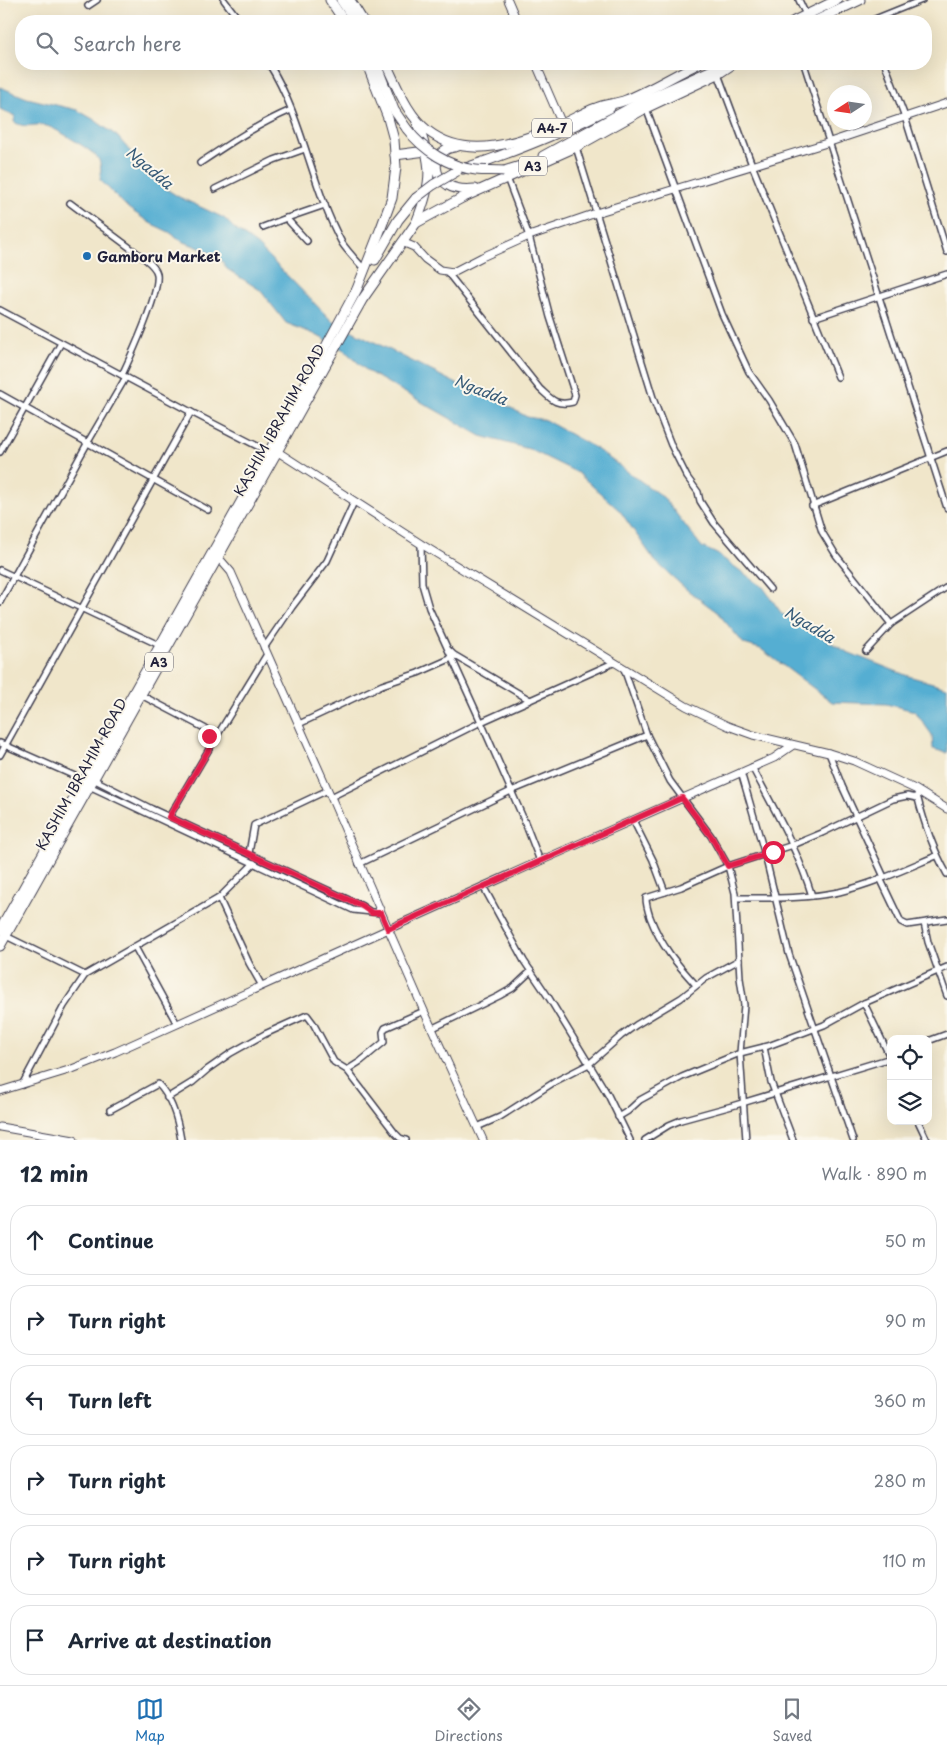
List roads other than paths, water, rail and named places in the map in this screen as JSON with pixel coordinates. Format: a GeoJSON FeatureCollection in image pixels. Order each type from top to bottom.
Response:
{"type":"FeatureCollection","features":[{"type":"Feature","properties":{"kind":"highway"},"geometry":{"type":"LineString","coordinates":[[330,0],[340,15]]}},
{"type":"Feature","properties":{"kind":"highway"},"geometry":{"type":"LineString","coordinates":[[341,0],[351,15]]}},
{"type":"Feature","properties":{"kind":"highway"},"geometry":{"type":"LineString","coordinates":[[350,0],[359,15]]}},
{"type":"Feature","properties":{"kind":"highway"},"geometry":{"type":"LineString","coordinates":[[806,15],[836,0]]}},
{"type":"Feature","properties":{"kind":"highway"},"geometry":{"type":"LineString","coordinates":[[828,15],[860,0]]}},
{"type":"Feature","properties":{"kind":"highway","name":"KASHIM IBRAHIM ROAD"},"geometry":{"type":"LineString","coordinates":[[0,946],[2,930],[140,695],[162,647],[218,557],[315,375],[355,292],[392,198],[396,167],[394,140],[388,118],[369,70]]}},
{"type":"Feature","properties":{"kind":"highway","name":"A3"},"geometry":{"type":"LineString","coordinates":[[378,70],[394,110],[414,139],[427,149],[457,165],[505,175]]}},
{"type":"Feature","properties":{"kind":"highway","name":"A4-7"},"geometry":{"type":"LineString","coordinates":[[389,70],[416,120],[436,137],[458,146],[497,146],[562,124],[596,108],[626,100]]}},
{"type":"Feature","properties":{"kind":"highway","name":"A4-7"},"geometry":{"type":"LineString","coordinates":[[355,292],[398,220],[416,198],[433,185],[457,171],[501,156],[576,126],[686,70]]}},
{"type":"Feature","properties":{"kind":"highway","name":"A4-7"},"geometry":{"type":"LineString","coordinates":[[505,175],[642,102],[712,70]]}},
{"type":"Feature","properties":{"kind":"highway","name":"KASHIM IBRAHIM ROAD"},"geometry":{"type":"LineString","coordinates":[[315,375],[362,300],[416,223],[505,175],[576,146],[646,108],[724,70]]}},
{"type":"Feature","properties":{"kind":"highway"},"geometry":{"type":"LineString","coordinates":[[416,120],[426,150],[430,176],[426,199],[416,223]]}},
{"type":"Feature","properties":{"kind":"highway"},"geometry":{"type":"LineString","coordinates":[[458,146],[447,149],[441,154],[436,162],[436,172],[448,185],[456,188],[482,189]]}},
{"type":"Feature","properties":{"kind":"highway"},"geometry":{"type":"LineString","coordinates":[[395,154],[426,150]]}},
{"type":"Feature","properties":{"kind":"highway","name":"KASHIM IBRAHIM ROAD"},"geometry":{"type":"LineString","coordinates":[[89,782],[162,647],[273,452]]}},
{"type":"Feature","properties":{"kind":"street"},"geometry":{"type":"LineString","coordinates":[[88,6],[97,0]]}},
{"type":"Feature","properties":{"kind":"street"},"geometry":{"type":"LineString","coordinates":[[224,0],[235,15]]}},
{"type":"Feature","properties":{"kind":"street"},"geometry":{"type":"LineString","coordinates":[[508,0],[514,15]]}},
{"type":"Feature","properties":{"kind":"street"},"geometry":{"type":"LineString","coordinates":[[799,0],[806,15]]}},
{"type":"Feature","properties":{"kind":"street"},"geometry":{"type":"LineString","coordinates":[[885,15],[922,0]]}},
{"type":"Feature","properties":{"kind":"street"},"geometry":{"type":"LineString","coordinates":[[273,70],[281,83],[325,205],[343,244],[364,270]]}},
{"type":"Feature","properties":{"kind":"street"},"geometry":{"type":"LineString","coordinates":[[539,70],[562,124]]}},
{"type":"Feature","properties":{"kind":"street"},"geometry":{"type":"LineString","coordinates":[[806,70],[947,508]]}},
{"type":"Feature","properties":{"kind":"street"},"geometry":{"type":"LineString","coordinates":[[887,70],[905,117],[947,252]]}},
{"type":"Feature","properties":{"kind":"street"},"geometry":{"type":"LineString","coordinates":[[718,74],[752,165],[838,377]]}},
{"type":"Feature","properties":{"kind":"street"},"geometry":{"type":"LineString","coordinates":[[402,242],[414,246],[425,259],[440,270],[453,272],[529,236],[596,213],[830,142],[947,103]]}},
{"type":"Feature","properties":{"kind":"street"},"geometry":{"type":"LineString","coordinates":[[646,108],[722,314],[749,372],[769,400],[795,444],[812,506],[822,532],[836,555],[891,624]]}},
{"type":"Feature","properties":{"kind":"street"},"geometry":{"type":"LineString","coordinates":[[200,163],[264,122],[291,110]]}},
{"type":"Feature","properties":{"kind":"street"},"geometry":{"type":"LineString","coordinates":[[576,146],[654,401],[671,445],[686,476],[698,492],[700,501],[714,523],[770,589]]}},
{"type":"Feature","properties":{"kind":"street"},"geometry":{"type":"LineString","coordinates":[[215,189],[274,160],[305,149]]}},
{"type":"Feature","properties":{"kind":"street"},"geometry":{"type":"LineString","coordinates":[[446,272],[540,389],[554,402],[565,404],[573,402],[575,395],[550,317],[529,236],[505,175]]}},
{"type":"Feature","properties":{"kind":"street"},"geometry":{"type":"LineString","coordinates":[[0,602],[124,376],[152,299],[157,274],[154,266],[70,203]]}},
{"type":"Feature","properties":{"kind":"street"},"geometry":{"type":"LineString","coordinates":[[263,227],[325,205]]}},
{"type":"Feature","properties":{"kind":"street"},"geometry":{"type":"LineString","coordinates":[[286,218],[307,241]]}},
{"type":"Feature","properties":{"kind":"street"},"geometry":{"type":"LineString","coordinates":[[813,318],[947,274]]}},
{"type":"Feature","properties":{"kind":"street"},"geometry":{"type":"LineString","coordinates":[[0,310],[191,412],[273,452],[686,706],[728,726],[753,735],[829,753],[854,761],[915,788],[947,809]]}},
{"type":"Feature","properties":{"kind":"street"},"geometry":{"type":"LineString","coordinates":[[0,452],[61,343]]}},
{"type":"Feature","properties":{"kind":"street"},"geometry":{"type":"LineString","coordinates":[[0,394],[208,510]]}},
{"type":"Feature","properties":{"kind":"street"},"geometry":{"type":"LineString","coordinates":[[0,755],[2,744],[82,608],[191,412]]}},
{"type":"Feature","properties":{"kind":"street"},"geometry":{"type":"LineString","coordinates":[[812,506],[947,451]]}},
{"type":"Feature","properties":{"kind":"street"},"geometry":{"type":"LineString","coordinates":[[169,817],[292,607],[327,561],[354,502]]}},
{"type":"Feature","properties":{"kind":"street"},"geometry":{"type":"LineString","coordinates":[[421,544],[422,584],[429,608],[481,722],[540,861]]}},
{"type":"Feature","properties":{"kind":"street"},"geometry":{"type":"LineString","coordinates":[[218,557],[230,572],[266,651],[424,1011],[483,1140]]}},
{"type":"Feature","properties":{"kind":"street"},"geometry":{"type":"LineString","coordinates":[[0,570],[162,647]]}},
{"type":"Feature","properties":{"kind":"street"},"geometry":{"type":"LineString","coordinates":[[866,651],[891,624],[947,587]]}},
{"type":"Feature","properties":{"kind":"street"},"geometry":{"type":"LineString","coordinates":[[448,650],[530,700]]}},
{"type":"Feature","properties":{"kind":"street"},"geometry":{"type":"LineString","coordinates":[[298,724],[382,685],[418,673],[452,658]]}},
{"type":"Feature","properties":{"kind":"street"},"geometry":{"type":"LineString","coordinates":[[249,853],[254,825],[330,794],[481,722],[614,662]]}},
{"type":"Feature","properties":{"kind":"street"},"geometry":{"type":"LineString","coordinates":[[624,668],[647,735],[670,781],[711,836],[728,866],[736,898],[739,960],[744,1005],[740,1053],[746,1140]]}},
{"type":"Feature","properties":{"kind":"street"},"geometry":{"type":"LineString","coordinates":[[140,695],[206,729],[209,736],[215,739]]}},
{"type":"Feature","properties":{"kind":"street"},"geometry":{"type":"LineString","coordinates":[[359,864],[511,791],[647,735]]}},
{"type":"Feature","properties":{"kind":"street"},"geometry":{"type":"LineString","coordinates":[[2,744],[249,853],[362,906],[372,913]]}},
{"type":"Feature","properties":{"kind":"street"},"geometry":{"type":"LineString","coordinates":[[0,1091],[72,1069],[106,1056],[483,886],[752,766],[774,758],[793,745]]}},
{"type":"Feature","properties":{"kind":"street"},"geometry":{"type":"LineString","coordinates":[[829,753],[901,922],[907,925],[947,919]]}},
{"type":"Feature","properties":{"kind":"street"},"geometry":{"type":"LineString","coordinates":[[752,766],[793,845],[812,896]]}},
{"type":"Feature","properties":{"kind":"street"},"geometry":{"type":"LineString","coordinates":[[741,772],[765,855],[789,954],[854,1140]]}},
{"type":"Feature","properties":{"kind":"street"},"geometry":{"type":"LineString","coordinates":[[89,782],[165,823],[353,910],[381,913]]}},
{"type":"Feature","properties":{"kind":"street"},"geometry":{"type":"LineString","coordinates":[[915,788],[936,856],[947,874]]}},
{"type":"Feature","properties":{"kind":"street"},"geometry":{"type":"LineString","coordinates":[[696,986],[664,948],[654,927],[646,898],[681,887],[728,866],[793,845],[893,799],[907,796],[917,798]]}},
{"type":"Feature","properties":{"kind":"street"},"geometry":{"type":"LineString","coordinates":[[633,820],[653,860],[665,892]]}},
{"type":"Feature","properties":{"kind":"street"},"geometry":{"type":"LineString","coordinates":[[736,898],[775,899],[839,892],[936,856]]}},
{"type":"Feature","properties":{"kind":"street"},"geometry":{"type":"LineString","coordinates":[[22,1085],[64,1006],[85,975],[219,898],[254,863]]}},
{"type":"Feature","properties":{"kind":"street"},"geometry":{"type":"LineString","coordinates":[[483,886],[530,971],[608,1095],[630,1140]]}},
{"type":"Feature","properties":{"kind":"street"},"geometry":{"type":"LineString","coordinates":[[219,898],[249,963],[262,986]]}},
{"type":"Feature","properties":{"kind":"street"},"geometry":{"type":"LineString","coordinates":[[924,922],[928,942],[947,996]]}},
{"type":"Feature","properties":{"kind":"street"},"geometry":{"type":"LineString","coordinates":[[2,930],[85,975]]}},
{"type":"Feature","properties":{"kind":"street"},"geometry":{"type":"LineString","coordinates":[[135,947],[177,1024]]}},
{"type":"Feature","properties":{"kind":"street"},"geometry":{"type":"LineString","coordinates":[[477,1127],[500,1117],[556,1081],[589,1064],[622,1036],[681,998],[706,978],[739,960]]}},
{"type":"Feature","properties":{"kind":"street"},"geometry":{"type":"LineString","coordinates":[[618,1117],[640,1100],[682,1077],[740,1053],[764,1047],[814,1029],[864,1003],[947,967]]}},
{"type":"Feature","properties":{"kind":"street"},"geometry":{"type":"LineString","coordinates":[[433,1028],[513,988],[530,971]]}},
{"type":"Feature","properties":{"kind":"street"},"geometry":{"type":"LineString","coordinates":[[864,1003],[887,1050]]}},
{"type":"Feature","properties":{"kind":"street"},"geometry":{"type":"LineString","coordinates":[[347,1070],[384,1042],[383,1032],[385,1028],[424,1011]]}},
{"type":"Feature","properties":{"kind":"street"},"geometry":{"type":"LineString","coordinates":[[167,1098],[193,1082],[208,1068],[231,1053],[265,1034],[306,1015],[313,1023],[334,1062],[347,1070],[395,1133],[400,1138],[406,1140]]}},
{"type":"Feature","properties":{"kind":"street"},"geometry":{"type":"LineString","coordinates":[[932,1040],[947,1034]]}},
{"type":"Feature","properties":{"kind":"street"},"geometry":{"type":"LineString","coordinates":[[764,1047],[768,1070],[793,1140]]}},
{"type":"Feature","properties":{"kind":"street"},"geometry":{"type":"LineString","coordinates":[[645,1140],[668,1125],[682,1120],[887,1059]]}},
{"type":"Feature","properties":{"kind":"street"},"geometry":{"type":"LineString","coordinates":[[110,1110],[158,1084],[167,1098],[178,1124],[181,1140]]}},
{"type":"Feature","properties":{"kind":"street"},"geometry":{"type":"LineString","coordinates":[[920,1125],[927,1140]]}},
{"type":"Feature","properties":{"kind":"street"},"geometry":{"type":"LineString","coordinates":[[0,1126],[41,1137],[74,1140]]}},
{"type":"Feature","properties":{"kind":"water"},"geometry":{"type":"Polygon","coordinates":[[[0,87],[27,98],[77,110],[93,119],[117,136],[136,158],[138,164],[158,184],[179,197],[224,218],[258,246],[331,320],[461,386],[470,385],[527,417],[545,420],[595,448],[664,498],[702,547],[717,554],[763,587],[782,614],[847,652],[908,676],[947,687],[947,753],[933,749],[932,735],[915,711],[886,704],[832,702],[761,649],[744,644],[717,612],[687,590],[655,561],[620,511],[578,473],[529,449],[481,436],[367,371],[344,350],[314,334],[286,323],[260,290],[227,269],[222,261],[207,251],[182,241],[150,223],[128,208],[100,180],[100,162],[88,150],[66,135],[47,126],[27,126],[14,122],[15,116],[0,109],[0,87]]]}},
{"type":"Feature","properties":{"kind":"place","name":"Gamboru Market"},"geometry":{"type":"Point","coordinates":[87,256]}},
{"type":"Feature","properties":{"kind":"water label","name":"Ngadda"},"geometry":{"type":"Point","coordinates":[150,167]}},
{"type":"Feature","properties":{"kind":"water label","name":"Ngadda"},"geometry":{"type":"Point","coordinates":[481,389]}},
{"type":"Feature","properties":{"kind":"water label","name":"Ngadda"},"geometry":{"type":"Point","coordinates":[810,624]}}]}
